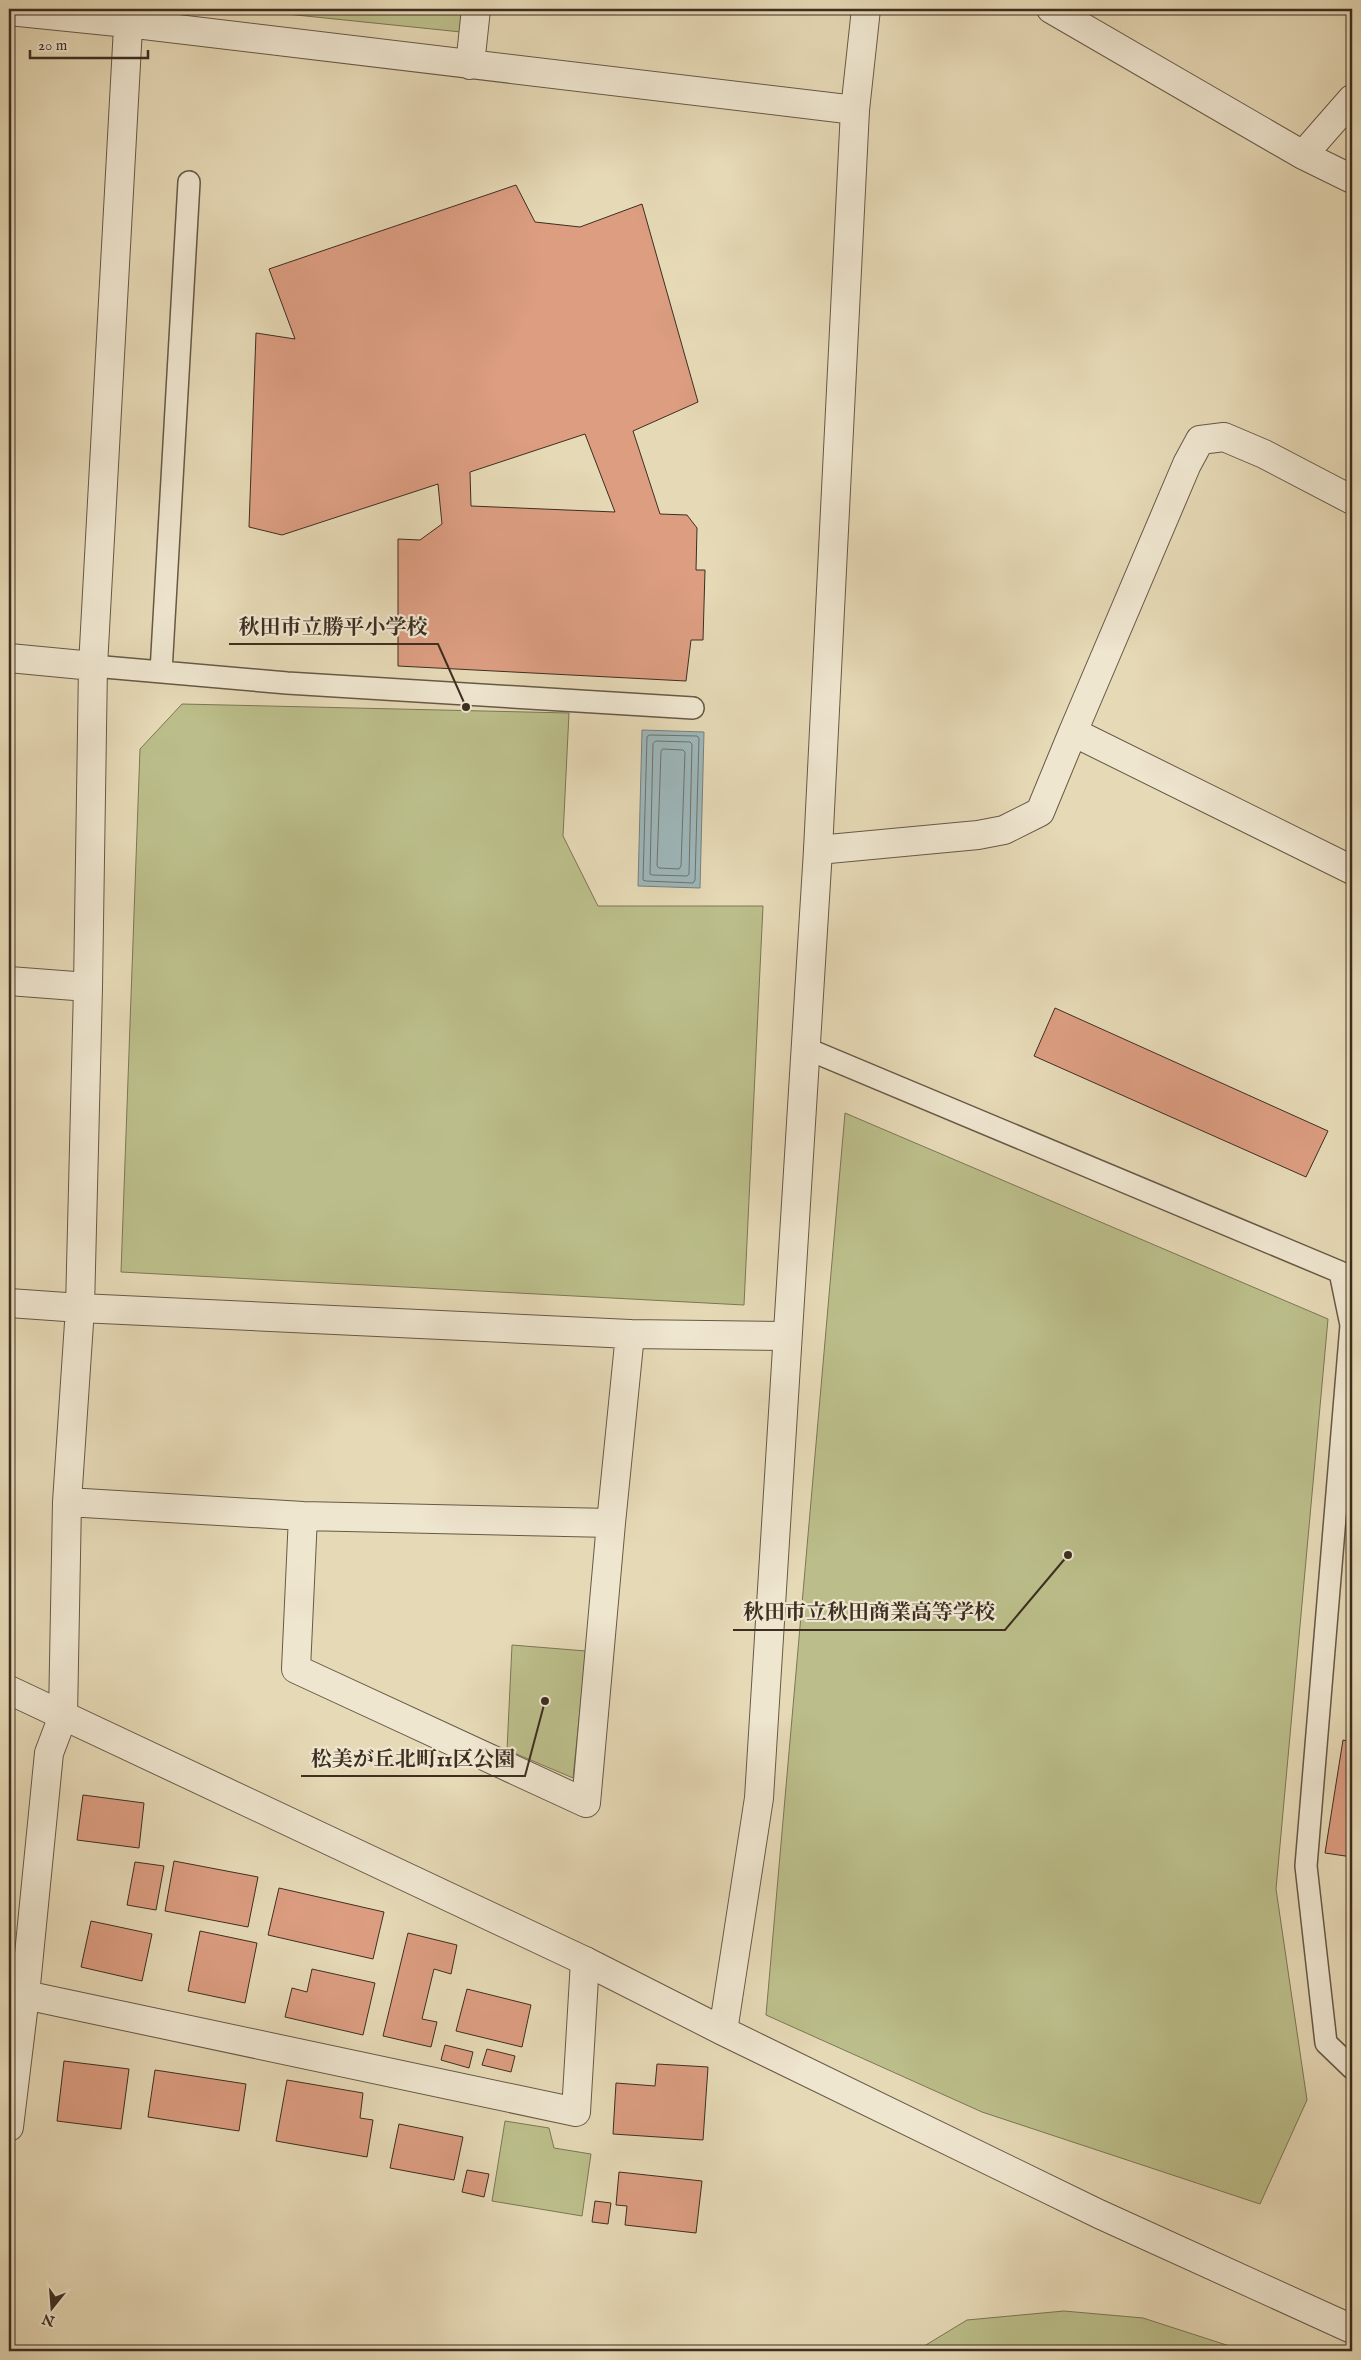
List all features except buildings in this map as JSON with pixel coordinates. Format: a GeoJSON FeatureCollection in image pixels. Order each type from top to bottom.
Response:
{"type":"FeatureCollection","features":[{"type":"Feature","properties":{"kind":"street"},"geometry":{"type":"LineString","coordinates":[[470,65],[476,9]]}},
{"type":"Feature","properties":{"kind":"street"},"geometry":{"type":"LineString","coordinates":[[723,2031],[759,1798],[818,850],[855,110],[866,9]]}},
{"type":"Feature","properties":{"kind":"street"},"geometry":{"type":"LineString","coordinates":[[1051,9],[1303,155],[1352,179]]}},
{"type":"Feature","properties":{"kind":"street"},"geometry":{"type":"LineString","coordinates":[[9,11],[128,16],[470,65],[855,110]]}},
{"type":"Feature","properties":{"kind":"street"},"geometry":{"type":"LineString","coordinates":[[9,2127],[49,1753],[63,1716],[68,1502],[80,1308],[93,666],[128,16]]}},
{"type":"Feature","properties":{"kind":"street"},"geometry":{"type":"LineString","coordinates":[[1303,155],[1352,99]]}},
{"type":"Feature","properties":{"kind":"street"},"geometry":{"type":"LineString","coordinates":[[818,850],[978,835],[1004,830],[1040,812],[1187,464],[1200,440],[1224,436],[1264,454],[1352,500]]}},
{"type":"Feature","properties":{"kind":"street"},"geometry":{"type":"LineString","coordinates":[[9,658],[93,666]]}},
{"type":"Feature","properties":{"kind":"street"},"geometry":{"type":"LineString","coordinates":[[1073,732],[1352,870]]}},
{"type":"Feature","properties":{"kind":"street"},"geometry":{"type":"LineString","coordinates":[[9,981],[88,987]]}},
{"type":"Feature","properties":{"kind":"street"},"geometry":{"type":"LineString","coordinates":[[9,1303],[630,1334],[787,1336]]}},
{"type":"Feature","properties":{"kind":"street"},"geometry":{"type":"LineString","coordinates":[[303,1516],[296,1669],[586,1803],[630,1334]]}},
{"type":"Feature","properties":{"kind":"street"},"geometry":{"type":"LineString","coordinates":[[68,1502],[303,1516],[611,1523]]}},
{"type":"Feature","properties":{"kind":"street"},"geometry":{"type":"LineString","coordinates":[[9,1690],[585,1961],[723,2031],[1099,2214],[1352,2329]]}},
{"type":"Feature","properties":{"kind":"street"},"geometry":{"type":"LineString","coordinates":[[24,1995],[576,2112],[585,1961]]}},
{"type":"Feature","properties":{"kind":"lane"},"geometry":{"type":"LineString","coordinates":[[161,672],[189,182]]}},
{"type":"Feature","properties":{"kind":"lane"},"geometry":{"type":"LineString","coordinates":[[93,666],[287,683],[693,708]]}},
{"type":"Feature","properties":{"kind":"lane"},"geometry":{"type":"LineString","coordinates":[[805,1048],[1346,1266],[1351,1325],[1306,1866],[1326,2043],[1352,2068]]}},
{"type":"Feature","properties":{"kind":"green space"},"geometry":{"type":"Polygon","coordinates":[[[238,9],[463,9],[461,32],[238,9]]]}},
{"type":"Feature","properties":{"kind":"green space"},"geometry":{"type":"Polygon","coordinates":[[[182,704],[569,713],[563,836],[598,906],[763,906],[744,1305],[121,1272],[140,749],[182,704]]]}},
{"type":"Feature","properties":{"kind":"green space"},"geometry":{"type":"Polygon","coordinates":[[[845,1113],[1328,1319],[1276,1889],[1307,2100],[1260,2204],[982,2112],[766,2015],[845,1113]]]}},
{"type":"Feature","properties":{"kind":"green space"},"geometry":{"type":"Polygon","coordinates":[[[512,1645],[586,1651],[573,1778],[507,1750],[512,1645]]]}},
{"type":"Feature","properties":{"kind":"green space"},"geometry":{"type":"Polygon","coordinates":[[[505,2121],[549,2128],[554,2148],[591,2154],[582,2216],[492,2201],[505,2121]]]}},
{"type":"Feature","properties":{"kind":"green space"},"geometry":{"type":"Polygon","coordinates":[[[1064,2311],[1143,2318],[1245,2351],[916,2351],[967,2320],[1064,2311]]]}},
{"type":"Feature","properties":{"kind":"water"},"geometry":{"type":"Polygon","coordinates":[[[642,730],[704,732],[700,888],[638,886],[642,730]]]}},
{"type":"Feature","properties":{"kind":"place","name":"秋田市立勝平小学校"},"geometry":{"type":"Point","coordinates":[466,707]}},
{"type":"Feature","properties":{"kind":"place","name":"秋田市立秋田商業高等学校"},"geometry":{"type":"Point","coordinates":[1068,1555]}},
{"type":"Feature","properties":{"kind":"place","name":"松美が丘北町11区公園"},"geometry":{"type":"Point","coordinates":[545,1701]}}]}
